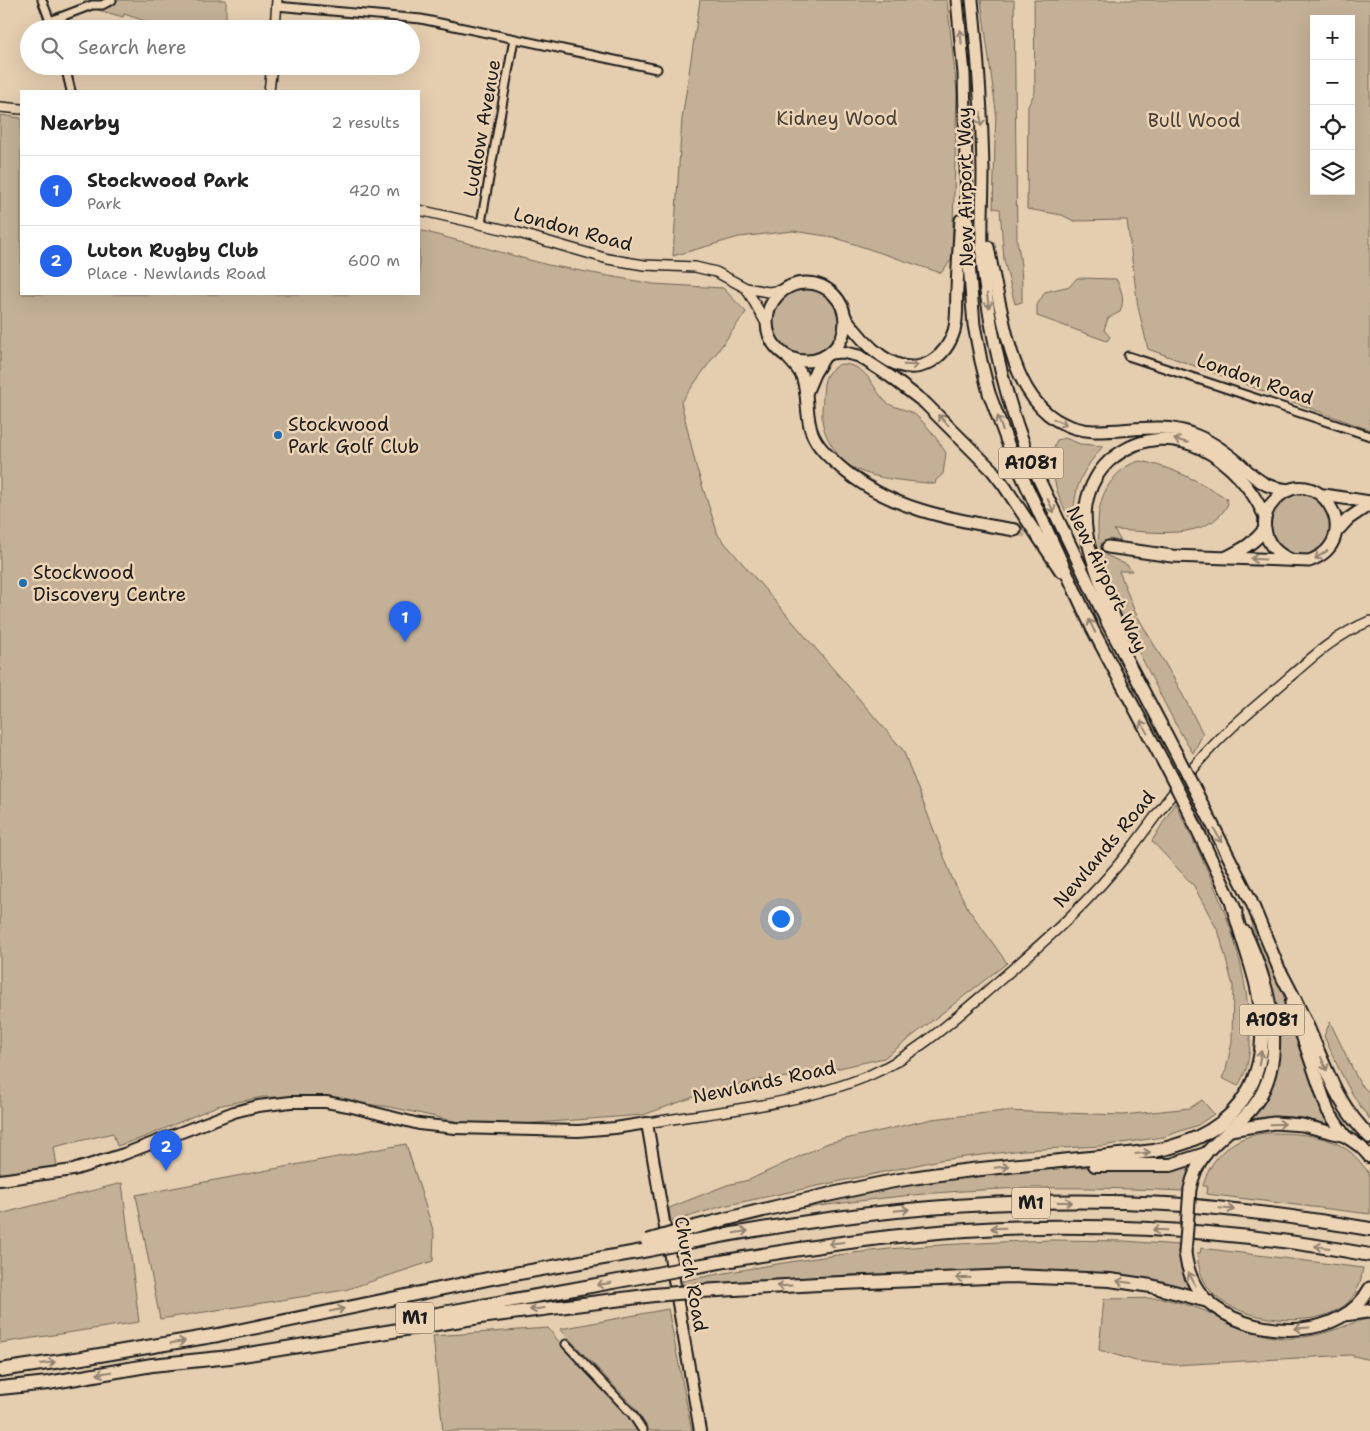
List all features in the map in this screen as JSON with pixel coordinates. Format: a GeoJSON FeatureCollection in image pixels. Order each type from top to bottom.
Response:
{"type":"FeatureCollection","features":[{"type":"Feature","properties":{"kind":"highway"},"geometry":{"type":"LineString","coordinates":[[692,1235],[786,1204],[894,1181],[961,1171],[1126,1155],[1170,1148],[1189,1142],[1217,1126],[1244,1099],[1254,1078],[1262,1045],[1261,1013],[1256,984],[1232,902]]}},
{"type":"Feature","properties":{"kind":"highway"},"geometry":{"type":"LineString","coordinates":[[1281,973],[1299,1006],[1337,1095],[1346,1110],[1370,1137]]}},
{"type":"Feature","properties":{"kind":"highway"},"geometry":{"type":"LineString","coordinates":[[1042,1163],[1161,1166],[1179,1164],[1205,1154]]}},
{"type":"Feature","properties":{"kind":"highway","name":"M1"},"geometry":{"type":"LineString","coordinates":[[0,1370],[218,1335],[496,1277],[555,1260],[647,1246],[692,1235],[906,1210],[1064,1202],[1166,1204],[1236,1210],[1370,1229]]}},
{"type":"Feature","properties":{"kind":"highway","name":"M1"},"geometry":{"type":"LineString","coordinates":[[0,1388],[48,1383],[178,1362],[804,1247],[918,1234],[998,1228],[1061,1227],[1169,1231],[1242,1236],[1370,1255]]}},
{"type":"Feature","properties":{"kind":"highway"},"geometry":{"type":"LineString","coordinates":[[178,1362],[230,1357],[480,1317],[654,1295],[818,1284],[1012,1276],[1110,1280],[1151,1286],[1208,1301]]}},
{"type":"Feature","properties":{"kind":"highway"},"geometry":{"type":"LineString","coordinates":[[1348,1314],[1370,1311]]}},
{"type":"Feature","properties":{"kind":"main road","name":"New Airport Way"},"geometry":{"type":"LineString","coordinates":[[957,0],[964,74],[970,285],[980,361],[989,393],[1011,452],[1077,595],[1118,680],[1186,806],[1253,948],[1271,1011],[1274,1041],[1272,1064],[1262,1094],[1248,1113],[1205,1154],[1195,1173],[1190,1189],[1185,1254],[1190,1278],[1216,1308],[1241,1320],[1278,1328],[1317,1327],[1331,1323],[1348,1314]]}},
{"type":"Feature","properties":{"kind":"main road","name":"New Airport Way"},"geometry":{"type":"LineString","coordinates":[[972,0],[979,70],[983,268],[994,344],[1002,378],[1024,446],[1108,624],[1251,902],[1281,973],[1328,1111],[1345,1136]]}},
{"type":"Feature","properties":{"kind":"main road","name":"A1081"},"geometry":{"type":"LineString","coordinates":[[845,317],[868,345],[897,364],[916,366],[928,363],[938,357],[945,349],[954,330],[956,318],[966,163]]}},
{"type":"Feature","properties":{"kind":"main road","name":"A1081"},"geometry":{"type":"LineString","coordinates":[[983,218],[1007,337],[1018,373],[1040,408],[1053,419],[1081,430],[1115,431],[1156,428],[1192,433],[1228,454],[1266,485],[1289,490]]}},
{"type":"Feature","properties":{"kind":"main road"},"geometry":{"type":"LineString","coordinates":[[806,393],[814,374],[842,337],[845,317],[842,306],[835,296],[816,284],[805,283],[793,285],[783,290],[774,299],[768,310],[766,323],[772,344],[788,358],[802,376],[812,433],[827,456],[862,484],[879,494],[928,514],[956,521],[1015,530]]}},
{"type":"Feature","properties":{"kind":"main road","name":"A1081"},"geometry":{"type":"LineString","coordinates":[[828,355],[842,352],[859,356],[892,377],[925,403],[992,470],[1006,487],[1077,595]]}},
{"type":"Feature","properties":{"kind":"main road"},"geometry":{"type":"LineString","coordinates":[[788,358],[813,361],[828,355]]}},
{"type":"Feature","properties":{"kind":"main road","name":"A1081"},"geometry":{"type":"LineString","coordinates":[[1142,688],[1090,550],[1086,529],[1086,505],[1091,486],[1099,473],[1121,451],[1136,444],[1153,439],[1171,439],[1185,442],[1200,447],[1218,458],[1235,474],[1254,495],[1265,523]]}},
{"type":"Feature","properties":{"kind":"main road"},"geometry":{"type":"LineString","coordinates":[[1226,557],[1248,547],[1258,538],[1270,506],[1278,496],[1289,490],[1307,488],[1324,495],[1370,503]]}},
{"type":"Feature","properties":{"kind":"main road"},"geometry":{"type":"LineString","coordinates":[[1324,495],[1336,511],[1338,530]]}},
{"type":"Feature","properties":{"kind":"main road"},"geometry":{"type":"LineString","coordinates":[[1108,547],[1172,556],[1309,561],[1317,558],[1331,547],[1338,530],[1348,519],[1370,503]]}},
{"type":"Feature","properties":{"kind":"main road"},"geometry":{"type":"LineString","coordinates":[[1265,523],[1270,545],[1283,557],[1291,560]]}},
{"type":"Feature","properties":{"kind":"main road","name":"Newlands Road"},"geometry":{"type":"LineString","coordinates":[[0,1180],[73,1170],[124,1154],[234,1112],[258,1106],[291,1102],[333,1103],[418,1124],[455,1128],[578,1131],[647,1123]]}},
{"type":"Feature","properties":{"kind":"main road","name":"Church Road"},"geometry":{"type":"LineString","coordinates":[[647,1123],[700,1431]]}},
{"type":"Feature","properties":{"kind":"main road"},"geometry":{"type":"LineString","coordinates":[[1230,1130],[1274,1124],[1310,1127],[1345,1136],[1361,1146],[1370,1156]]}},
{"type":"Feature","properties":{"kind":"main road"},"geometry":{"type":"LineString","coordinates":[[1348,1314],[1359,1305],[1370,1288]]}},
{"type":"Feature","properties":{"kind":"street"},"geometry":{"type":"LineString","coordinates":[[42,0],[50,20]]}},
{"type":"Feature","properties":{"kind":"street"},"geometry":{"type":"LineString","coordinates":[[53,20],[92,5],[102,5],[112,0]]}},
{"type":"Feature","properties":{"kind":"street"},"geometry":{"type":"LineString","coordinates":[[275,20],[276,3]]}},
{"type":"Feature","properties":{"kind":"street","name":"Ludlow Avenue"},"geometry":{"type":"LineString","coordinates":[[276,3],[421,18],[657,69]]}},
{"type":"Feature","properties":{"kind":"street","name":"Ludlow Avenue"},"geometry":{"type":"LineString","coordinates":[[481,223],[514,39]]}},
{"type":"Feature","properties":{"kind":"street"},"geometry":{"type":"LineString","coordinates":[[67,75],[71,90]]}},
{"type":"Feature","properties":{"kind":"street"},"geometry":{"type":"LineString","coordinates":[[269,90],[271,75]]}},
{"type":"Feature","properties":{"kind":"street"},"geometry":{"type":"LineString","coordinates":[[0,107],[20,109]]}},
{"type":"Feature","properties":{"kind":"street","name":"London Road"},"geometry":{"type":"LineString","coordinates":[[420,210],[481,223],[630,264],[706,269],[727,277],[746,288],[768,292],[783,290]]}},
{"type":"Feature","properties":{"kind":"street"},"geometry":{"type":"LineString","coordinates":[[746,288],[766,323]]}},
{"type":"Feature","properties":{"kind":"street","name":"London Road"},"geometry":{"type":"LineString","coordinates":[[1128,356],[1370,436]]}},
{"type":"Feature","properties":{"kind":"street","name":"Newlands Road"},"geometry":{"type":"LineString","coordinates":[[647,1123],[761,1104],[828,1089],[872,1074],[904,1056],[975,1001],[1069,920],[1109,876],[1194,766],[1227,732],[1325,646],[1353,628],[1370,621]]}},
{"type":"Feature","properties":{"kind":"street"},"geometry":{"type":"LineString","coordinates":[[566,1344],[632,1414],[643,1431]]}},
{"type":"Feature","properties":{"kind":"green space"},"geometry":{"type":"Polygon","coordinates":[[[94,0],[226,0],[226,20],[142,20],[124,14],[123,17],[98,10],[94,0]]]}},
{"type":"Feature","properties":{"kind":"green space","name":"Kidney Wood"},"geometry":{"type":"Polygon","coordinates":[[[700,0],[947,0],[957,93],[952,259],[941,273],[833,237],[793,231],[739,237],[673,256],[682,119],[700,0]]]}},
{"type":"Feature","properties":{"kind":"green space"},"geometry":{"type":"Polygon","coordinates":[[[981,0],[1014,0],[1017,241],[1021,264],[1022,294],[1022,302],[1015,304],[1004,260],[1000,209],[993,208],[996,111],[981,0]]]}},
{"type":"Feature","properties":{"kind":"green space","name":"Bull Wood"},"geometry":{"type":"Polygon","coordinates":[[[1034,0],[1370,0],[1370,430],[1148,349],[1138,307],[1127,220],[1074,221],[1062,215],[1027,209],[1028,106],[1035,92],[1034,0]]]}},
{"type":"Feature","properties":{"kind":"green space"},"geometry":{"type":"Polygon","coordinates":[[[0,115],[20,118],[20,295],[420,295],[420,230],[548,265],[653,284],[723,288],[746,312],[681,402],[696,466],[718,535],[903,750],[953,880],[969,910],[1007,963],[884,1058],[808,1075],[759,1080],[711,1091],[643,1115],[482,1127],[390,1107],[318,1098],[263,1097],[217,1106],[145,1137],[117,1146],[113,1133],[54,1147],[57,1166],[0,1178],[0,115]]]}},
{"type":"Feature","properties":{"kind":"green space"},"geometry":{"type":"Polygon","coordinates":[[[1077,278],[1116,279],[1118,283],[1122,295],[1122,303],[1120,312],[1108,318],[1104,330],[1110,337],[1107,341],[1037,316],[1037,305],[1045,292],[1070,286],[1077,278]]]}},
{"type":"Feature","properties":{"kind":"green space"},"geometry":{"type":"Polygon","coordinates":[[[807,287],[820,290],[832,297],[839,309],[842,322],[839,335],[832,347],[820,354],[807,357],[794,354],[782,347],[775,335],[772,322],[775,309],[782,297],[794,290],[807,287]]]}},
{"type":"Feature","properties":{"kind":"green space"},"geometry":{"type":"Polygon","coordinates":[[[841,364],[858,368],[868,377],[886,402],[914,414],[932,432],[946,453],[943,474],[936,480],[935,484],[875,476],[853,468],[840,458],[826,434],[822,412],[826,378],[831,370],[841,364]]]}},
{"type":"Feature","properties":{"kind":"green space"},"geometry":{"type":"Polygon","coordinates":[[[1065,438],[1080,444],[1103,446],[1089,464],[1080,480],[1075,498],[1073,522],[1067,514],[1058,494],[1053,471],[1054,449],[1057,440],[1065,438]]]}},
{"type":"Feature","properties":{"kind":"green space"},"geometry":{"type":"Polygon","coordinates":[[[1140,461],[1163,467],[1195,480],[1226,498],[1228,504],[1219,516],[1207,525],[1193,530],[1161,532],[1114,530],[1121,541],[1109,539],[1106,555],[1127,565],[1132,571],[1119,571],[1135,612],[1177,684],[1203,734],[1193,753],[1170,713],[1128,630],[1107,579],[1101,552],[1098,527],[1101,504],[1110,483],[1127,466],[1140,461]]]}},
{"type":"Feature","properties":{"kind":"green space"},"geometry":{"type":"Polygon","coordinates":[[[1303,492],[1324,501],[1333,529],[1324,546],[1312,553],[1300,555],[1289,553],[1280,547],[1273,539],[1269,529],[1270,517],[1282,500],[1290,494],[1303,492]]]}},
{"type":"Feature","properties":{"kind":"green space"},"geometry":{"type":"Polygon","coordinates":[[[1175,803],[1221,902],[1238,953],[1249,1015],[1250,1044],[1249,1058],[1238,1086],[1222,1078],[1226,1070],[1232,1042],[1233,986],[1219,933],[1194,886],[1152,841],[1175,803]]]}},
{"type":"Feature","properties":{"kind":"green space"},"geometry":{"type":"Polygon","coordinates":[[[1254,925],[1281,989],[1324,1110],[1333,1126],[1292,1117],[1251,1119],[1266,1094],[1279,1047],[1275,1000],[1252,926],[1254,925]]]}},
{"type":"Feature","properties":{"kind":"green space"},"geometry":{"type":"Polygon","coordinates":[[[1330,1022],[1360,1084],[1370,1093],[1370,1119],[1350,1089],[1324,1036],[1330,1022]]]}},
{"type":"Feature","properties":{"kind":"green space"},"geometry":{"type":"Polygon","coordinates":[[[1202,1100],[1214,1114],[1198,1125],[1163,1137],[1101,1146],[1023,1150],[940,1160],[723,1206],[671,1222],[669,1208],[727,1185],[749,1180],[828,1143],[932,1119],[1005,1111],[1123,1115],[1190,1108],[1202,1100]]]}},
{"type":"Feature","properties":{"kind":"green space"},"geometry":{"type":"Polygon","coordinates":[[[1266,1133],[1318,1137],[1342,1146],[1352,1153],[1370,1176],[1370,1214],[1206,1194],[1207,1186],[1203,1186],[1218,1156],[1234,1143],[1244,1138],[1266,1133]]]}},
{"type":"Feature","properties":{"kind":"green space"},"geometry":{"type":"Polygon","coordinates":[[[406,1144],[434,1233],[433,1261],[345,1290],[160,1319],[136,1195],[406,1144]]]}},
{"type":"Feature","properties":{"kind":"green space"},"geometry":{"type":"Polygon","coordinates":[[[1195,1161],[1183,1191],[1031,1188],[956,1191],[783,1211],[912,1182],[1036,1169],[1084,1167],[1169,1169],[1195,1161]]]}},
{"type":"Feature","properties":{"kind":"green space"},"geometry":{"type":"Polygon","coordinates":[[[122,1183],[139,1322],[0,1343],[0,1214],[122,1183]]]}},
{"type":"Feature","properties":{"kind":"green space"},"geometry":{"type":"Polygon","coordinates":[[[1052,1240],[1124,1241],[1178,1245],[1193,1292],[1143,1278],[1091,1272],[1031,1270],[848,1275],[682,1285],[682,1281],[708,1276],[863,1252],[950,1244],[1052,1240]]]}},
{"type":"Feature","properties":{"kind":"green space"},"geometry":{"type":"Polygon","coordinates":[[[1201,1248],[1363,1268],[1361,1279],[1352,1298],[1332,1313],[1315,1318],[1297,1320],[1278,1319],[1242,1311],[1226,1304],[1214,1295],[1204,1281],[1200,1270],[1197,1253],[1200,1253],[1201,1248]]]}},
{"type":"Feature","properties":{"kind":"green space"},"geometry":{"type":"Polygon","coordinates":[[[1161,1298],[1200,1309],[1252,1331],[1281,1338],[1317,1335],[1370,1319],[1370,1360],[1350,1355],[1175,1365],[1136,1361],[1099,1350],[1104,1299],[1161,1298]]]}},
{"type":"Feature","properties":{"kind":"green space"},"geometry":{"type":"Polygon","coordinates":[[[668,1309],[692,1431],[650,1431],[634,1407],[560,1329],[668,1309]]]}},
{"type":"Feature","properties":{"kind":"green space"},"geometry":{"type":"Polygon","coordinates":[[[548,1328],[572,1358],[629,1418],[637,1431],[443,1431],[433,1336],[548,1328]]]}},
{"type":"Feature","properties":{"kind":"tunnel"},"geometry":{"type":"LineString","coordinates":[[1015,530],[1108,547]]}},
{"type":"Feature","properties":{"kind":"place","name":"Stockwood Park Golf Club"},"geometry":{"type":"Point","coordinates":[278,435]}},
{"type":"Feature","properties":{"kind":"place","name":"Stockwood Discovery Centre"},"geometry":{"type":"Point","coordinates":[23,583]}},
{"type":"Feature","properties":{"kind":"place","name":"Stockwood Park"},"geometry":{"type":"Point","coordinates":[405,642]}},
{"type":"Feature","properties":{"kind":"place","name":"Luton Rugby Club"},"geometry":{"type":"Point","coordinates":[166,1171]}}]}
